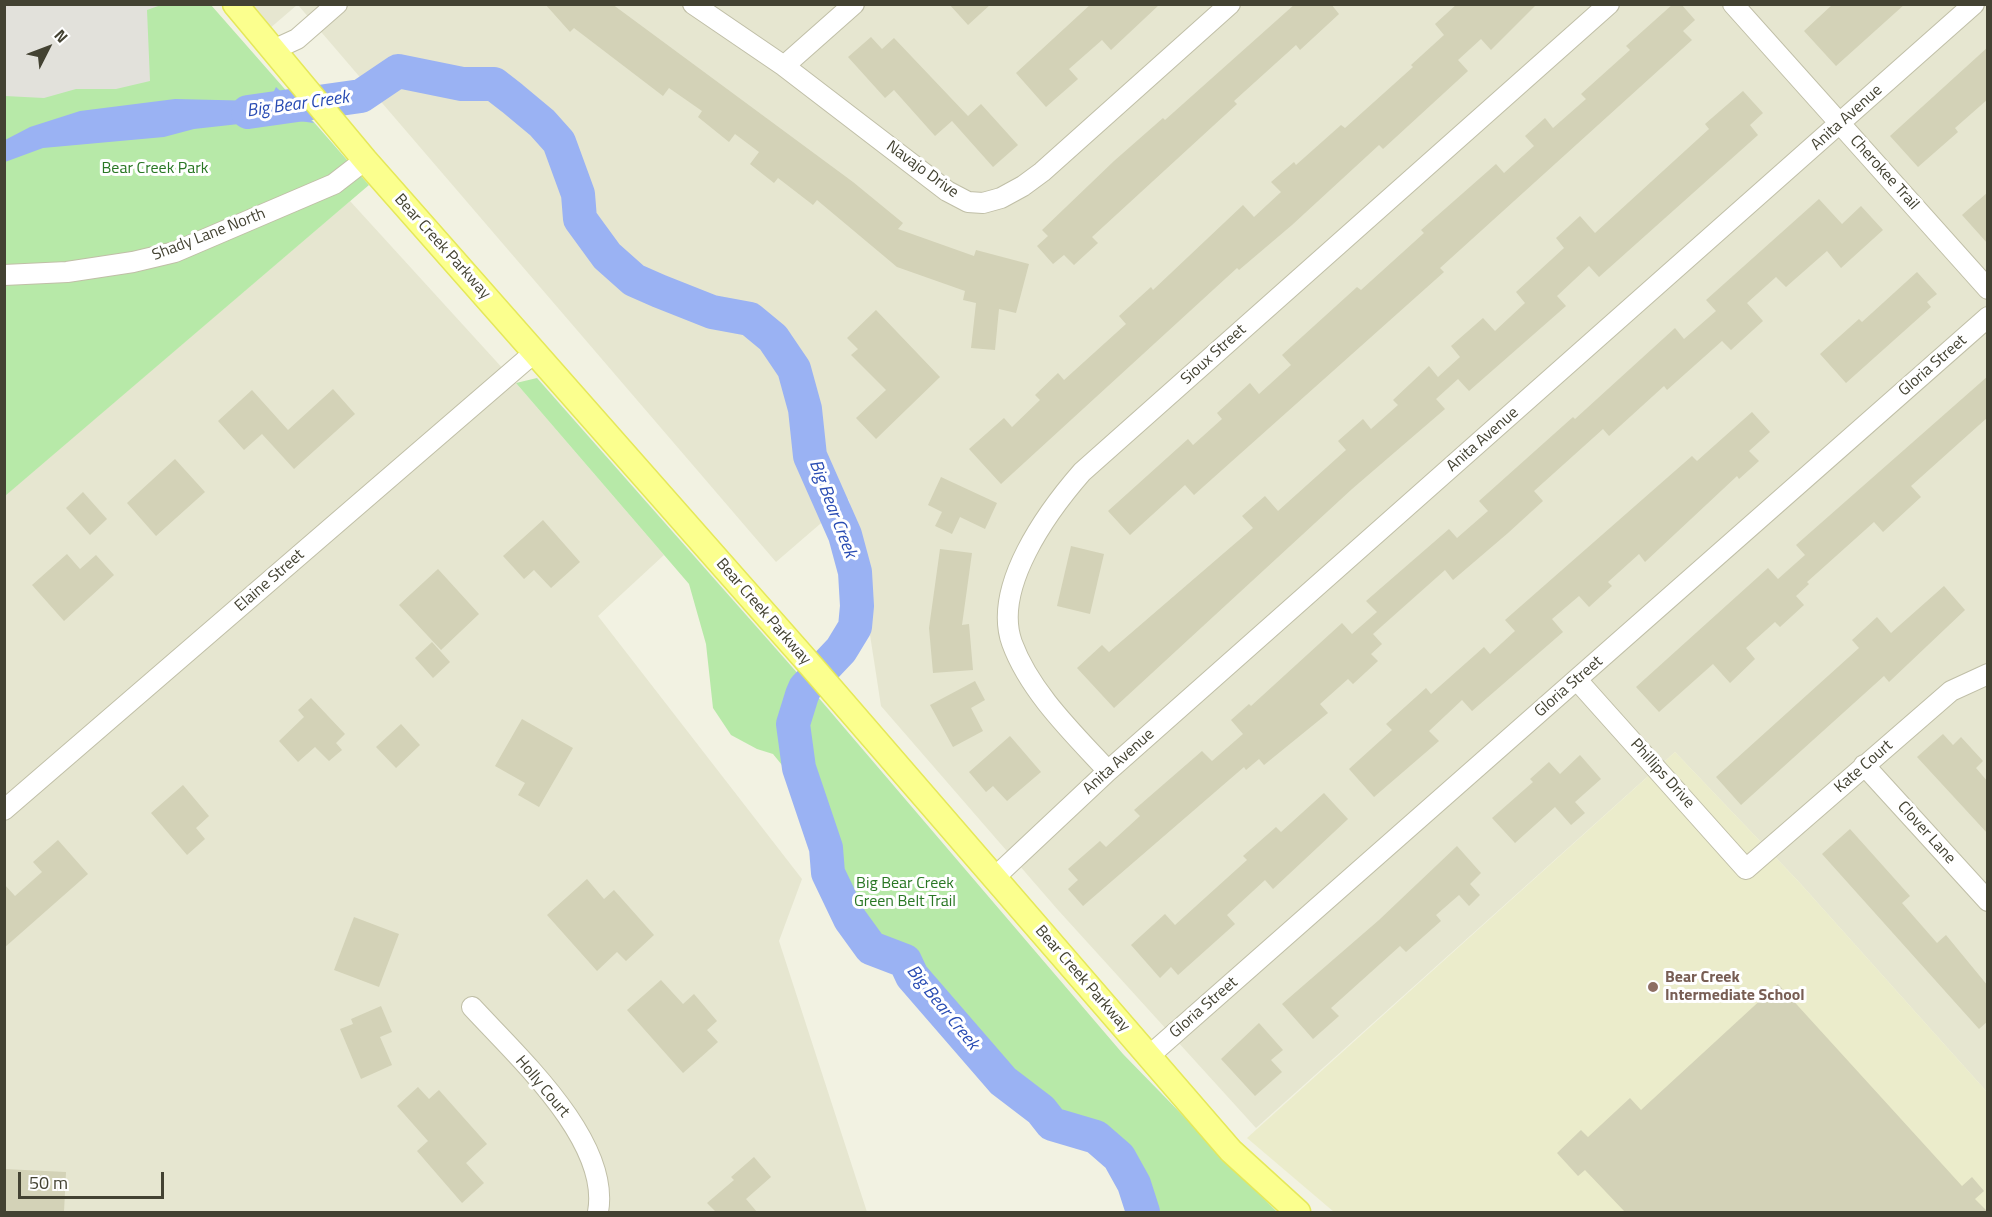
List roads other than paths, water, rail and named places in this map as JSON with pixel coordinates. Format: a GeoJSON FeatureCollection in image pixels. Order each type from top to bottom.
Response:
{"type":"FeatureCollection","features":[{"type":"Feature","properties":{"kind":"main road","name":"Bear Creek Parkway"},"geometry":{"type":"LineString","coordinates":[[235,4],[365,160],[763,611],[1231,1150],[1298,1212]]}},
{"type":"Feature","properties":{"kind":"street"},"geometry":{"type":"LineString","coordinates":[[273,50],[297,39],[337,4]]}},
{"type":"Feature","properties":{"kind":"street","name":"Navajo Drive"},"geometry":{"type":"LineString","coordinates":[[693,4],[784,66],[947,191],[968,202],[983,203],[1001,198],[1042,172],[1230,4]]}},
{"type":"Feature","properties":{"kind":"street"},"geometry":{"type":"LineString","coordinates":[[784,66],[854,4]]}},
{"type":"Feature","properties":{"kind":"street","name":"Sioux Street"},"geometry":{"type":"LineString","coordinates":[[1107,771],[1045,698],[1011,641],[1010,597],[1016,578],[1046,516],[1083,472],[1608,4]]}},
{"type":"Feature","properties":{"kind":"street","name":"Cherokee Trail"},"geometry":{"type":"LineString","coordinates":[[1733,4],[1988,289]]}},
{"type":"Feature","properties":{"kind":"street","name":"Anita Avenue"},"geometry":{"type":"LineString","coordinates":[[994,878],[1107,771],[1974,4]]}},
{"type":"Feature","properties":{"kind":"street","name":"Shady Lane North"},"geometry":{"type":"LineString","coordinates":[[4,275],[67,272],[133,262],[175,252],[334,184],[365,160]]}},
{"type":"Feature","properties":{"kind":"street","name":"Gloria Street"},"geometry":{"type":"LineString","coordinates":[[1149,1056],[1988,317]]}},
{"type":"Feature","properties":{"kind":"street","name":"Elaine Street"},"geometry":{"type":"LineString","coordinates":[[4,810],[535,352]]}},
{"type":"Feature","properties":{"kind":"street","name":"Kate Court"},"geometry":{"type":"LineString","coordinates":[[1746,869],[1951,691],[1988,674]]}},
{"type":"Feature","properties":{"kind":"street","name":"Phillips Drive"},"geometry":{"type":"LineString","coordinates":[[1577,680],[1746,869]]}},
{"type":"Feature","properties":{"kind":"street","name":"Clover Lane"},"geometry":{"type":"LineString","coordinates":[[1864,765],[1988,902]]}},
{"type":"Feature","properties":{"kind":"street","name":"Holly Court"},"geometry":{"type":"LineString","coordinates":[[472,1007],[563,1108],[586,1145],[594,1163],[598,1182],[598,1212]]}},
{"type":"Feature","properties":{"kind":"water"},"geometry":{"type":"Polygon","coordinates":[[[276,87],[314,123],[284,119],[194,129],[164,137],[43,148],[5,162],[5,140],[30,127],[80,111],[175,99],[260,101],[272,95],[276,87]]]}},
{"type":"Feature","properties":{"kind":"waterway","name":"Big Bear Creek"},"geometry":{"type":"LineString","coordinates":[[248,112],[361,96],[398,71],[462,84],[494,84],[542,123],[559,142],[578,194],[580,219],[607,256],[634,280],[712,312],[750,319],[773,338],[794,369],[805,409],[810,456],[845,535],[855,572],[857,606],[855,627],[841,650],[805,688],[793,724],[799,768],[826,848],[828,873],[850,919],[871,948],[905,961],[912,976],[1003,1081],[1041,1110],[1052,1124],[1096,1137],[1119,1157],[1134,1184],[1143,1212]]}},
{"type":"Feature","properties":{"kind":"place","name":"Bear Creek Intermediate School"},"geometry":{"type":"Point","coordinates":[1653,987]}},
{"type":"Feature","properties":{"kind":"park label","name":"Bear Creek Park"},"geometry":{"type":"Point","coordinates":[155,169]}},
{"type":"Feature","properties":{"kind":"park label","name":"Big Bear Creek Green Belt Trail"},"geometry":{"type":"Point","coordinates":[905,893]}}]}
